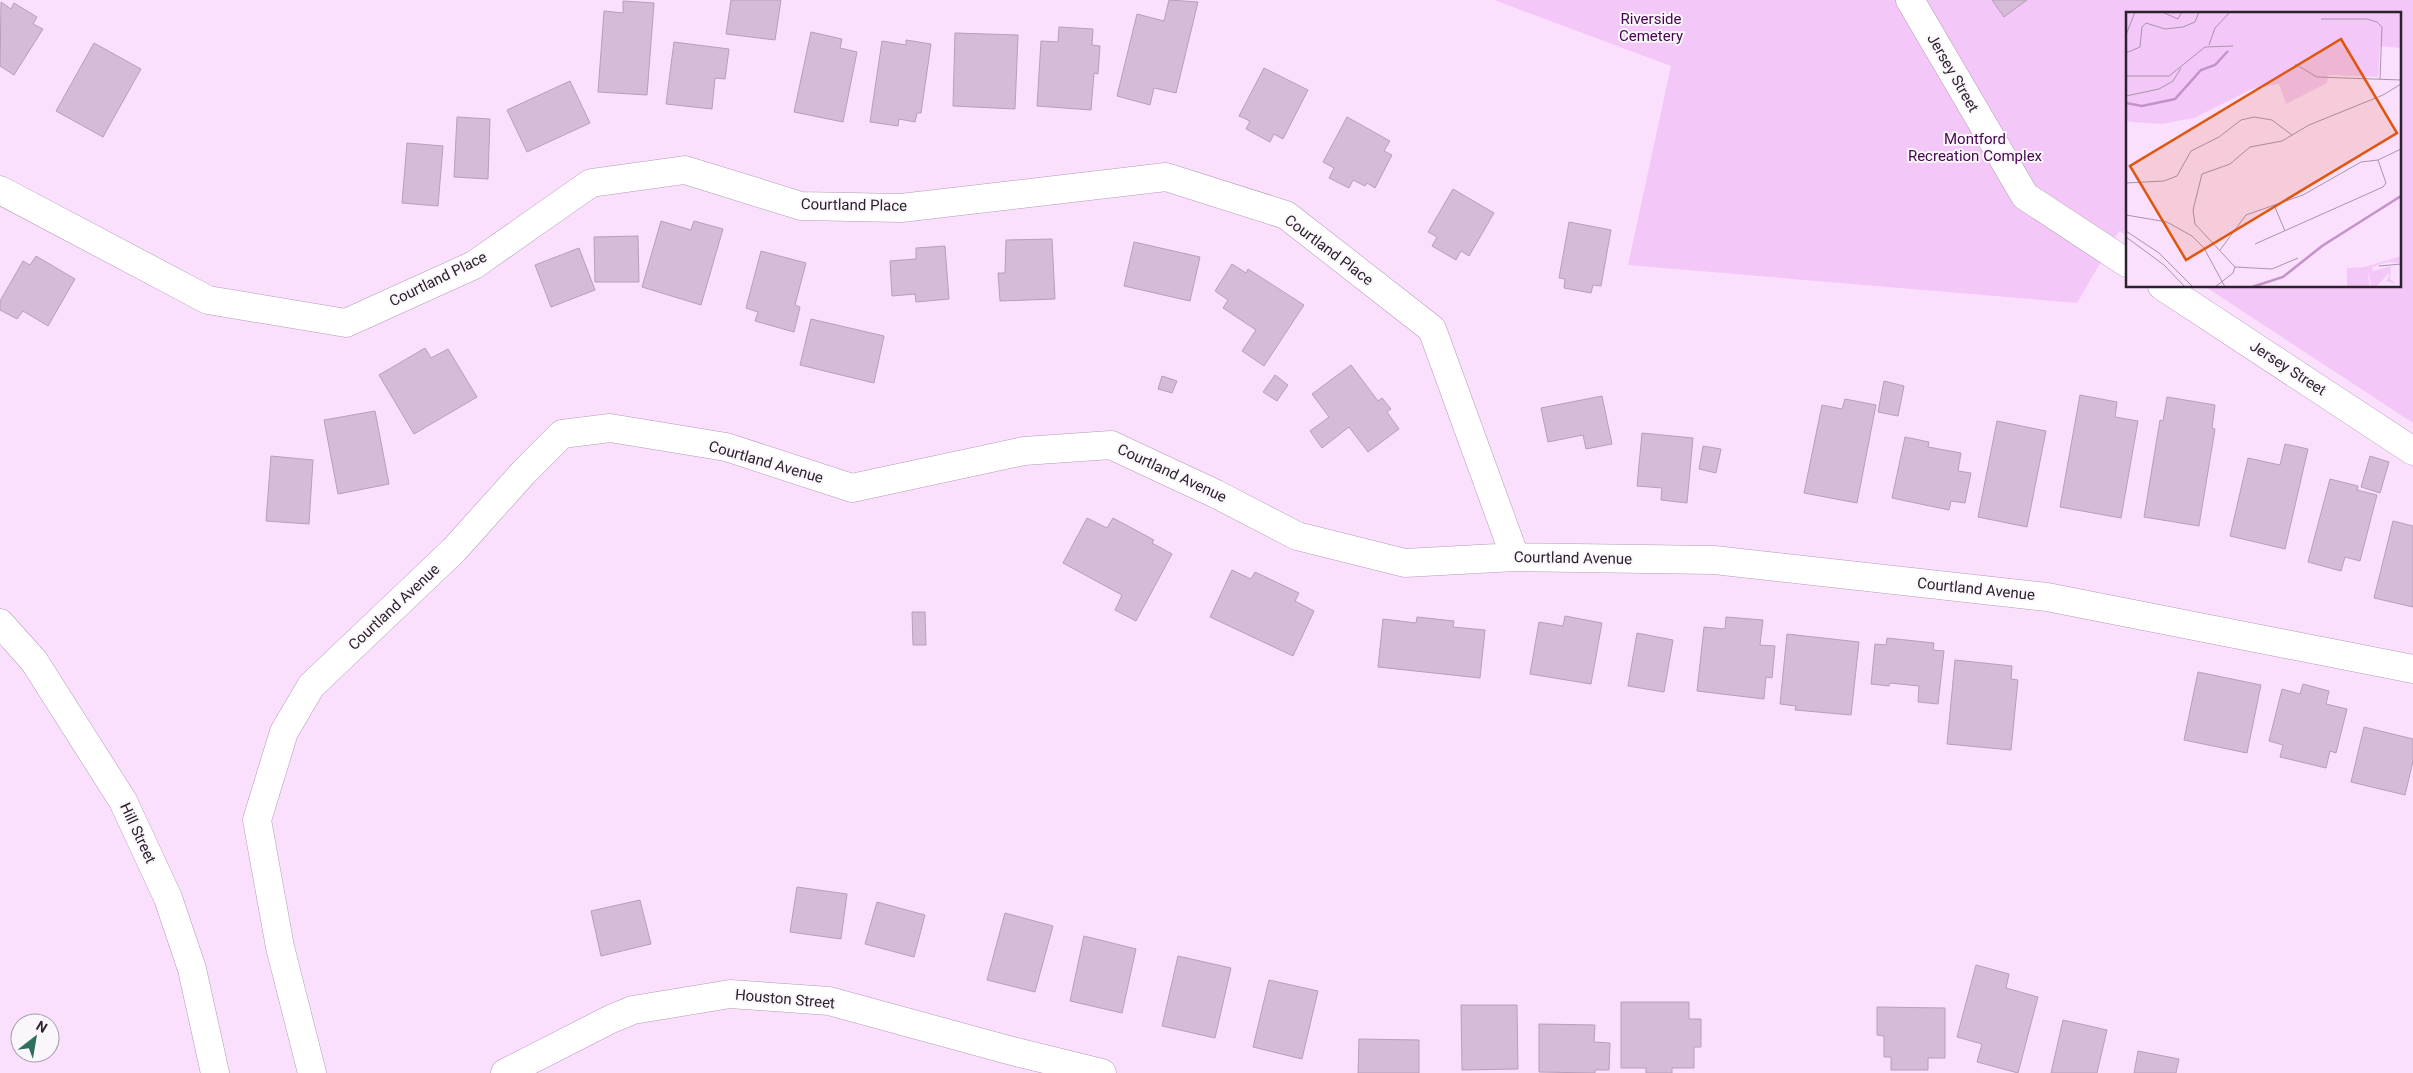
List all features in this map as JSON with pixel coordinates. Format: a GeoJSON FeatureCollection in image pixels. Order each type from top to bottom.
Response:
{"type":"FeatureCollection","features":[{"type":"Feature","properties":{"kind":"street","name":"Jersey Street"},"geometry":{"type":"LineString","coordinates":[[1910,0],[2025,196],[2126,262]]}},
{"type":"Feature","properties":{"kind":"street","name":"Courtland Place"},"geometry":{"type":"LineString","coordinates":[[0,190],[208,300],[346,323],[474,265],[591,183],[685,170],[801,206],[900,208],[1166,177],[1286,215],[1432,330],[1515,557]]}},
{"type":"Feature","properties":{"kind":"street","name":"Jersey Street"},"geometry":{"type":"LineString","coordinates":[[2165,288],[2413,451]]}},
{"type":"Feature","properties":{"kind":"street","name":"Courtland Avenue"},"geometry":{"type":"LineString","coordinates":[[312,1073],[280,947],[257,820],[284,732],[311,686],[454,550],[524,472],[562,434],[610,428],[726,448],[852,488],[1024,451],[1111,445],[1216,494],[1297,536],[1405,563],[1515,557],[1714,560],[2047,597],[2413,669]]}},
{"type":"Feature","properties":{"kind":"street","name":"Hill Street"},"geometry":{"type":"LineString","coordinates":[[0,623],[34,661],[123,801],[168,898],[192,968],[215,1073]]}},
{"type":"Feature","properties":{"kind":"street","name":"Houston Street"},"geometry":{"type":"LineString","coordinates":[[505,1073],[611,1019],[633,1010],[730,994],[829,1001],[1011,1062],[1102,1073]]}},
{"type":"Feature","properties":{"kind":"green space","name":"Montford Recreation Complex"},"geometry":{"type":"Polygon","coordinates":[[[1494,0],[2413,0],[2413,423],[2207,288],[2400,288],[2400,12],[2126,12],[2126,234],[2119,231],[2077,303],[1628,265],[1671,66],[1494,0]]]}},
{"type":"Feature","properties":{"kind":"building"},"geometry":{"type":"Polygon","coordinates":[[[731,0],[781,0],[775,40],[726,34],[731,0]]]}},
{"type":"Feature","properties":{"kind":"building"},"geometry":{"type":"Polygon","coordinates":[[[1169,0],[1198,2],[1176,93],[1154,88],[1150,105],[1117,96],[1137,14],[1164,21],[1169,0]]]}},
{"type":"Feature","properties":{"kind":"building"},"geometry":{"type":"Polygon","coordinates":[[[1992,0],[2027,0],[2004,17],[1992,0]]]}},
{"type":"Feature","properties":{"kind":"building"},"geometry":{"type":"Polygon","coordinates":[[[623,1],[654,3],[647,95],[598,92],[604,11],[623,13],[623,1]]]}},
{"type":"Feature","properties":{"kind":"building"},"geometry":{"type":"Polygon","coordinates":[[[1,2],[11,9],[14,3],[37,17],[33,24],[43,29],[14,75],[0,66],[1,2]]]}},
{"type":"Feature","properties":{"kind":"building"},"geometry":{"type":"Polygon","coordinates":[[[1059,27],[1093,29],[1092,45],[1100,46],[1098,74],[1094,73],[1091,110],[1037,106],[1041,41],[1058,42],[1059,27]]]}},
{"type":"Feature","properties":{"kind":"building"},"geometry":{"type":"Polygon","coordinates":[[[811,32],[842,39],[840,48],[857,52],[843,122],[794,112],[811,32]]]}},
{"type":"Feature","properties":{"kind":"building"},"geometry":{"type":"Polygon","coordinates":[[[955,33],[1018,35],[1015,109],[953,106],[955,33]]]}},
{"type":"Feature","properties":{"kind":"building"},"geometry":{"type":"Polygon","coordinates":[[[906,40],[931,44],[921,113],[917,113],[915,122],[899,119],[898,126],[870,122],[882,41],[906,45],[906,40]]]}},
{"type":"Feature","properties":{"kind":"building"},"geometry":{"type":"Polygon","coordinates":[[[674,42],[729,49],[725,79],[715,78],[712,109],[666,104],[674,42]]]}},
{"type":"Feature","properties":{"kind":"building"},"geometry":{"type":"Polygon","coordinates":[[[94,43],[141,69],[103,137],[56,111],[94,43]]]}},
{"type":"Feature","properties":{"kind":"building"},"geometry":{"type":"Polygon","coordinates":[[[1264,68],[1308,90],[1283,139],[1274,134],[1270,142],[1246,129],[1250,121],[1239,116],[1264,68]]]}},
{"type":"Feature","properties":{"kind":"building"},"geometry":{"type":"Polygon","coordinates":[[[570,81],[590,123],[527,152],[507,110],[570,81]]]}},
{"type":"Feature","properties":{"kind":"building"},"geometry":{"type":"Polygon","coordinates":[[[457,117],[490,119],[488,179],[454,177],[457,117]]]}},
{"type":"Feature","properties":{"kind":"building"},"geometry":{"type":"Polygon","coordinates":[[[1347,117],[1390,141],[1384,151],[1392,155],[1375,188],[1367,183],[1365,186],[1353,180],[1349,188],[1329,178],[1334,168],[1323,162],[1347,117]]]}},
{"type":"Feature","properties":{"kind":"building"},"geometry":{"type":"Polygon","coordinates":[[[407,143],[443,146],[438,206],[402,203],[407,143]]]}},
{"type":"Feature","properties":{"kind":"building"},"geometry":{"type":"Polygon","coordinates":[[[1453,189],[1494,213],[1469,256],[1461,251],[1456,260],[1432,246],[1437,237],[1428,232],[1453,189]]]}},
{"type":"Feature","properties":{"kind":"building"},"geometry":{"type":"Polygon","coordinates":[[[661,221],[691,230],[694,221],[723,229],[701,305],[642,287],[661,221]]]}},
{"type":"Feature","properties":{"kind":"building"},"geometry":{"type":"Polygon","coordinates":[[[1569,222],[1611,230],[1601,286],[1593,285],[1591,293],[1564,288],[1565,279],[1559,278],[1569,222]]]}},
{"type":"Feature","properties":{"kind":"building"},"geometry":{"type":"Polygon","coordinates":[[[638,236],[639,282],[595,282],[594,237],[638,236]]]}},
{"type":"Feature","properties":{"kind":"building"},"geometry":{"type":"Polygon","coordinates":[[[1052,239],[1055,299],[1000,301],[998,273],[1005,273],[1006,240],[1052,239]]]}},
{"type":"Feature","properties":{"kind":"building"},"geometry":{"type":"Polygon","coordinates":[[[1134,242],[1200,257],[1190,301],[1124,286],[1134,242]]]}},
{"type":"Feature","properties":{"kind":"building"},"geometry":{"type":"Polygon","coordinates":[[[945,246],[949,299],[916,302],[915,294],[892,296],[890,261],[916,259],[916,248],[945,246]]]}},
{"type":"Feature","properties":{"kind":"building"},"geometry":{"type":"Polygon","coordinates":[[[579,248],[595,290],[551,307],[535,265],[579,248]]]}},
{"type":"Feature","properties":{"kind":"building"},"geometry":{"type":"Polygon","coordinates":[[[761,251],[806,263],[795,305],[800,307],[794,332],[755,321],[758,312],[746,308],[761,251]]]}},
{"type":"Feature","properties":{"kind":"building"},"geometry":{"type":"Polygon","coordinates":[[[36,256],[75,279],[48,326],[23,311],[17,319],[0,310],[0,301],[23,261],[30,265],[36,256]]]}},
{"type":"Feature","properties":{"kind":"building"},"geometry":{"type":"Polygon","coordinates":[[[1232,264],[1246,273],[1248,269],[1304,305],[1264,366],[1242,351],[1256,330],[1223,308],[1228,300],[1215,291],[1232,264]]]}},
{"type":"Feature","properties":{"kind":"building"},"geometry":{"type":"Polygon","coordinates":[[[811,319],[884,336],[874,383],[800,365],[811,319]]]}},
{"type":"Feature","properties":{"kind":"building"},"geometry":{"type":"Polygon","coordinates":[[[425,348],[431,358],[448,349],[477,397],[414,434],[379,375],[425,348]]]}},
{"type":"Feature","properties":{"kind":"building"},"geometry":{"type":"Polygon","coordinates":[[[1351,365],[1378,401],[1382,398],[1391,409],[1387,412],[1399,429],[1368,452],[1349,427],[1322,448],[1310,431],[1329,417],[1312,394],[1351,365]]]}},
{"type":"Feature","properties":{"kind":"building"},"geometry":{"type":"Polygon","coordinates":[[[1275,375],[1288,385],[1277,401],[1263,392],[1275,375]]]}},
{"type":"Feature","properties":{"kind":"building"},"geometry":{"type":"Polygon","coordinates":[[[1162,376],[1177,381],[1172,393],[1158,389],[1162,376]]]}},
{"type":"Feature","properties":{"kind":"building"},"geometry":{"type":"Polygon","coordinates":[[[1884,381],[1904,386],[1898,416],[1878,412],[1884,381]]]}},
{"type":"Feature","properties":{"kind":"building"},"geometry":{"type":"Polygon","coordinates":[[[2080,395],[2117,402],[2115,417],[2138,421],[2121,518],[2060,507],[2080,395]]]}},
{"type":"Feature","properties":{"kind":"building"},"geometry":{"type":"Polygon","coordinates":[[[1602,396],[1612,444],[1586,449],[1583,435],[1548,442],[1541,408],[1602,396]]]}},
{"type":"Feature","properties":{"kind":"building"},"geometry":{"type":"Polygon","coordinates":[[[2167,397],[2215,405],[2212,428],[2215,429],[2199,526],[2144,517],[2160,420],[2163,421],[2167,397]]]}},
{"type":"Feature","properties":{"kind":"building"},"geometry":{"type":"Polygon","coordinates":[[[1845,399],[1876,405],[1857,503],[1804,493],[1822,405],[1842,409],[1845,399]]]}},
{"type":"Feature","properties":{"kind":"building"},"geometry":{"type":"Polygon","coordinates":[[[375,411],[389,484],[338,494],[324,420],[375,411]]]}},
{"type":"Feature","properties":{"kind":"building"},"geometry":{"type":"Polygon","coordinates":[[[1997,421],[2046,431],[2027,527],[1978,517],[1997,421]]]}},
{"type":"Feature","properties":{"kind":"building"},"geometry":{"type":"Polygon","coordinates":[[[1642,433],[1693,438],[1687,503],[1661,500],[1662,488],[1637,486],[1642,433]]]}},
{"type":"Feature","properties":{"kind":"building"},"geometry":{"type":"Polygon","coordinates":[[[1905,437],[1929,442],[1928,447],[1961,453],[1958,471],[1971,473],[1965,503],[1951,501],[1949,510],[1892,498],[1905,437]]]}},
{"type":"Feature","properties":{"kind":"building"},"geometry":{"type":"Polygon","coordinates":[[[2285,444],[2308,449],[2285,549],[2230,536],[2248,458],[2280,465],[2285,444]]]}},
{"type":"Feature","properties":{"kind":"building"},"geometry":{"type":"Polygon","coordinates":[[[1703,446],[1721,449],[1716,473],[1699,469],[1703,446]]]}},
{"type":"Feature","properties":{"kind":"building"},"geometry":{"type":"Polygon","coordinates":[[[271,456],[313,460],[309,524],[266,521],[271,456]]]}},
{"type":"Feature","properties":{"kind":"building"},"geometry":{"type":"Polygon","coordinates":[[[2370,456],[2389,462],[2380,493],[2361,487],[2370,456]]]}},
{"type":"Feature","properties":{"kind":"building"},"geometry":{"type":"Polygon","coordinates":[[[2330,479],[2358,486],[2357,490],[2377,495],[2360,561],[2345,557],[2341,571],[2308,562],[2330,479]]]}},
{"type":"Feature","properties":{"kind":"building"},"geometry":{"type":"Polygon","coordinates":[[[1087,518],[1107,528],[1113,518],[1154,540],[1152,543],[1172,554],[1136,621],[1115,610],[1122,595],[1063,563],[1087,518]]]}},
{"type":"Feature","properties":{"kind":"building"},"geometry":{"type":"Polygon","coordinates":[[[2393,521],[2413,526],[2413,607],[2374,598],[2393,521]]]}},
{"type":"Feature","properties":{"kind":"building"},"geometry":{"type":"Polygon","coordinates":[[[1232,570],[1251,579],[1255,572],[1299,593],[1295,601],[1314,611],[1293,656],[1210,617],[1232,570]]]}},
{"type":"Feature","properties":{"kind":"building"},"geometry":{"type":"Polygon","coordinates":[[[912,612],[925,612],[926,645],[913,645],[912,612]]]}},
{"type":"Feature","properties":{"kind":"building"},"geometry":{"type":"Polygon","coordinates":[[[1565,616],[1602,623],[1591,684],[1530,674],[1539,622],[1563,626],[1565,616]]]}},
{"type":"Feature","properties":{"kind":"building"},"geometry":{"type":"Polygon","coordinates":[[[1417,617],[1454,621],[1453,627],[1485,630],[1480,678],[1378,667],[1383,619],[1416,623],[1417,617]]]}},
{"type":"Feature","properties":{"kind":"building"},"geometry":{"type":"Polygon","coordinates":[[[1726,617],[1763,620],[1760,645],[1775,646],[1772,678],[1766,677],[1764,699],[1697,691],[1704,627],[1725,629],[1726,617]]]}},
{"type":"Feature","properties":{"kind":"building"},"geometry":{"type":"Polygon","coordinates":[[[1637,633],[1673,640],[1664,692],[1628,686],[1637,633]]]}},
{"type":"Feature","properties":{"kind":"building"},"geometry":{"type":"Polygon","coordinates":[[[1787,634],[1859,642],[1851,715],[1795,710],[1796,706],[1780,704],[1787,634]]]}},
{"type":"Feature","properties":{"kind":"building"},"geometry":{"type":"Polygon","coordinates":[[[1887,638],[1934,643],[1933,650],[1944,651],[1938,704],[1918,702],[1919,686],[1890,683],[1889,686],[1871,684],[1875,644],[1886,645],[1887,638]]]}},
{"type":"Feature","properties":{"kind":"building"},"geometry":{"type":"Polygon","coordinates":[[[1955,660],[2012,666],[2011,679],[2018,680],[2011,750],[1947,744],[1955,660]]]}},
{"type":"Feature","properties":{"kind":"building"},"geometry":{"type":"Polygon","coordinates":[[[2198,672],[2261,685],[2247,753],[2184,740],[2198,672]]]}},
{"type":"Feature","properties":{"kind":"building"},"geometry":{"type":"Polygon","coordinates":[[[2303,684],[2329,691],[2326,704],[2347,709],[2336,753],[2330,751],[2326,768],[2280,757],[2283,745],[2269,741],[2282,689],[2300,694],[2303,684]]]}},
{"type":"Feature","properties":{"kind":"building"},"geometry":{"type":"Polygon","coordinates":[[[2364,727],[2413,739],[2413,761],[2405,795],[2351,782],[2364,727]]]}},
{"type":"Feature","properties":{"kind":"building"},"geometry":{"type":"Polygon","coordinates":[[[797,887],[847,894],[841,939],[790,932],[797,887]]]}},
{"type":"Feature","properties":{"kind":"building"},"geometry":{"type":"Polygon","coordinates":[[[640,900],[651,944],[601,956],[591,911],[640,900]]]}},
{"type":"Feature","properties":{"kind":"building"},"geometry":{"type":"Polygon","coordinates":[[[877,902],[925,915],[914,957],[865,944],[877,902]]]}},
{"type":"Feature","properties":{"kind":"building"},"geometry":{"type":"Polygon","coordinates":[[[1005,913],[1053,926],[1035,992],[987,980],[1005,913]]]}},
{"type":"Feature","properties":{"kind":"building"},"geometry":{"type":"Polygon","coordinates":[[[1084,936],[1136,949],[1122,1013],[1070,1001],[1084,936]]]}},
{"type":"Feature","properties":{"kind":"building"},"geometry":{"type":"Polygon","coordinates":[[[1178,956],[1231,968],[1215,1038],[1162,1026],[1178,956]]]}},
{"type":"Feature","properties":{"kind":"building"},"geometry":{"type":"Polygon","coordinates":[[[1976,965],[2009,974],[2006,988],[2038,997],[2018,1073],[1977,1062],[1982,1044],[1957,1037],[1976,965]]]}},
{"type":"Feature","properties":{"kind":"building"},"geometry":{"type":"Polygon","coordinates":[[[1269,980],[1318,991],[1302,1059],[1253,1047],[1269,980]]]}},
{"type":"Feature","properties":{"kind":"building"},"geometry":{"type":"Polygon","coordinates":[[[1621,1002],[1689,1002],[1689,1019],[1701,1019],[1701,1047],[1694,1047],[1694,1068],[1672,1068],[1672,1073],[1646,1073],[1646,1068],[1621,1068],[1621,1002]]]}},
{"type":"Feature","properties":{"kind":"building"},"geometry":{"type":"Polygon","coordinates":[[[1461,1005],[1517,1005],[1518,1069],[1462,1070],[1461,1005]]]}},
{"type":"Feature","properties":{"kind":"building"},"geometry":{"type":"Polygon","coordinates":[[[1877,1007],[1945,1008],[1945,1058],[1928,1058],[1928,1070],[1891,1070],[1891,1057],[1884,1057],[1884,1036],[1877,1035],[1877,1007]]]}},
{"type":"Feature","properties":{"kind":"building"},"geometry":{"type":"Polygon","coordinates":[[[2063,1020],[2107,1030],[2097,1073],[2051,1073],[2063,1020]]]}},
{"type":"Feature","properties":{"kind":"building"},"geometry":{"type":"Polygon","coordinates":[[[1539,1024],[1595,1025],[1594,1042],[1610,1043],[1609,1070],[1595,1070],[1595,1073],[1539,1072],[1539,1024]]]}},
{"type":"Feature","properties":{"kind":"building"},"geometry":{"type":"Polygon","coordinates":[[[1359,1039],[1419,1040],[1419,1073],[1358,1073],[1359,1039]]]}},
{"type":"Feature","properties":{"kind":"building"},"geometry":{"type":"Polygon","coordinates":[[[2138,1051],[2179,1059],[2176,1073],[2134,1073],[2138,1051]]]}},
{"type":"Feature","properties":{"kind":"park label","name":"Riverside Cemetery"},"geometry":{"type":"Point","coordinates":[1651,28]}}]}
